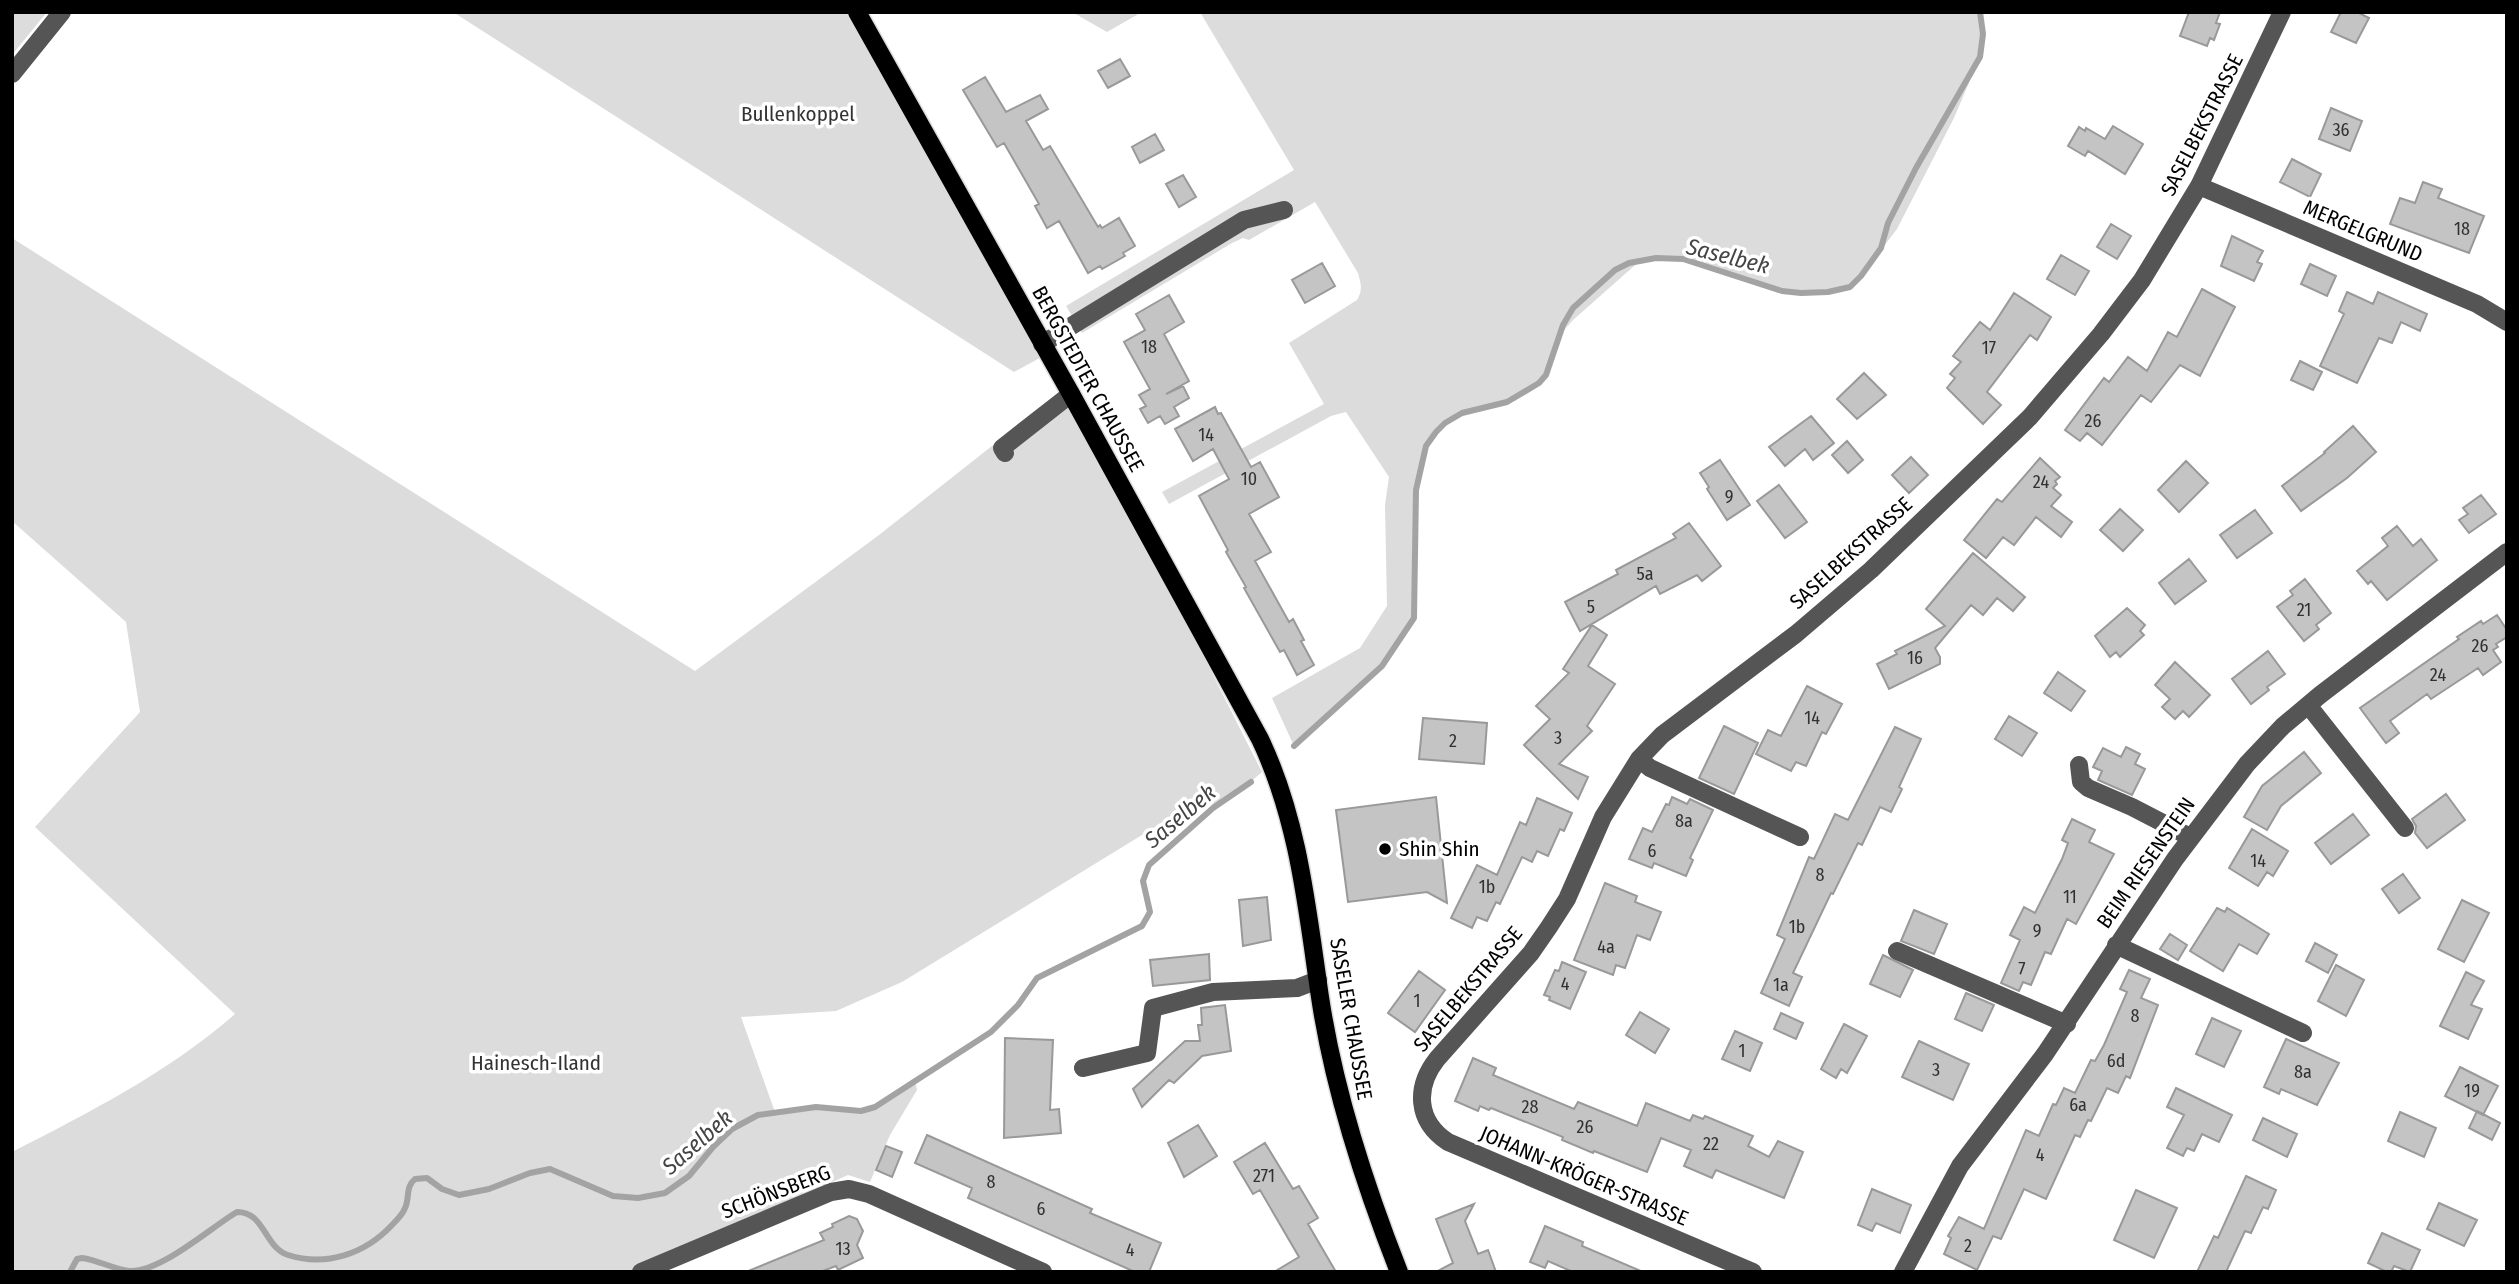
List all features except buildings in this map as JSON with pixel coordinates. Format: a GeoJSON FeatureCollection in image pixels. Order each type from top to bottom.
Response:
{"type":"FeatureCollection","features":[{"type":"Feature","properties":{"kind":"main road","name":"BERGSTEDTER CHAUSSEE"},"geometry":{"type":"LineString","coordinates":[[857,12],[1071,394],[1275,771]]}},
{"type":"Feature","properties":{"kind":"main road","name":"SASELER CHAUSSEE"},"geometry":{"type":"LineString","coordinates":[[1275,771],[1300,862],[1334,1067],[1346,1115],[1399,1272]]}},
{"type":"Feature","properties":{"kind":"street"},"geometry":{"type":"LineString","coordinates":[[12,74],[62,12]]}},
{"type":"Feature","properties":{"kind":"street","name":"SASELBEKSTRASSE"},"geometry":{"type":"LineString","coordinates":[[1422,1097],[1423,1083],[1429,1070],[1531,953],[1567,900],[1603,817],[1639,759],[1662,735],[1796,634],[1871,570],[2030,417],[2101,334],[2142,280],[2199,186],[2282,12]]}},
{"type":"Feature","properties":{"kind":"street","name":"MERGELGRUND"},"geometry":{"type":"LineString","coordinates":[[2199,186],[2477,304],[2507,323]]}},
{"type":"Feature","properties":{"kind":"street"},"geometry":{"type":"LineString","coordinates":[[1042,344],[1244,220],[1284,210]]}},
{"type":"Feature","properties":{"kind":"street"},"geometry":{"type":"LineString","coordinates":[[1005,453],[1002,448],[1015,429],[1071,394]]}},
{"type":"Feature","properties":{"kind":"street","name":"BEIM RIESENSTEIN"},"geometry":{"type":"LineString","coordinates":[[1903,1272],[1956,1173],[2067,1024],[2116,945],[2190,837],[2247,764],[2283,726],[2308,705],[2507,552]]}},
{"type":"Feature","properties":{"kind":"street"},"geometry":{"type":"LineString","coordinates":[[2308,705],[2405,828]]}},
{"type":"Feature","properties":{"kind":"street"},"geometry":{"type":"LineString","coordinates":[[1639,759],[1650,768],[1800,838]]}},
{"type":"Feature","properties":{"kind":"street"},"geometry":{"type":"LineString","coordinates":[[2079,765],[2081,782],[2088,788],[2190,837]]}},
{"type":"Feature","properties":{"kind":"street"},"geometry":{"type":"LineString","coordinates":[[2116,945],[2303,1032]]}},
{"type":"Feature","properties":{"kind":"street"},"geometry":{"type":"LineString","coordinates":[[1897,951],[2067,1024]]}},
{"type":"Feature","properties":{"kind":"street"},"geometry":{"type":"LineString","coordinates":[[1083,1068],[1147,1053],[1153,1008],[1213,992],[1297,988],[1318,981]]}},
{"type":"Feature","properties":{"kind":"street","name":"JOHANN-KRÖGER-STRASSE"},"geometry":{"type":"LineString","coordinates":[[1422,1097],[1429,1126],[1448,1142],[1753,1272]]}},
{"type":"Feature","properties":{"kind":"street","name":"SCHÖNSBERG"},"geometry":{"type":"LineString","coordinates":[[641,1272],[831,1192],[849,1189],[869,1194],[1043,1272]]}},
{"type":"Feature","properties":{"kind":"green space"},"geometry":{"type":"Polygon","coordinates":[[[12,12],[47,12],[12,55],[12,12]]]}},
{"type":"Feature","properties":{"kind":"green space","name":"Bullenkoppel"},"geometry":{"type":"Polygon","coordinates":[[[453,12],[856,12],[1047,354],[1014,372],[453,12]]]}},
{"type":"Feature","properties":{"kind":"green space"},"geometry":{"type":"Polygon","coordinates":[[[1072,12],[1142,12],[1107,32],[1072,12]]]}},
{"type":"Feature","properties":{"kind":"green space"},"geometry":{"type":"Polygon","coordinates":[[[1200,12],[1980,12],[1983,34],[1982,52],[1954,118],[1897,229],[1850,287],[1828,292],[1782,291],[1683,259],[1642,259],[1573,320],[1559,336],[1546,375],[1539,383],[1507,402],[1462,413],[1436,432],[1426,446],[1416,490],[1414,618],[1382,666],[1294,746],[1272,698],[1360,648],[1387,606],[1385,505],[1389,477],[1346,412],[1331,416],[1169,504],[1162,492],[1324,404],[1289,343],[1357,300],[1361,287],[1358,273],[1315,202],[1249,240],[1243,238],[1232,243],[1082,333],[1066,306],[1294,170],[1200,12]]]}},
{"type":"Feature","properties":{"kind":"green space","name":"Hainesch-Iland"},"geometry":{"type":"Polygon","coordinates":[[[12,238],[695,671],[879,535],[1067,387],[1262,772],[1213,808],[1205,788],[1173,816],[902,982],[836,1011],[741,1017],[775,1112],[816,1107],[868,1111],[915,1080],[917,1090],[890,1135],[870,1182],[848,1175],[628,1272],[12,1272],[12,1152],[156,1073],[235,1014],[35,827],[140,712],[126,622],[12,521],[12,238]]]}},
{"type":"Feature","properties":{"kind":"waterway","name":"Saselbek"},"geometry":{"type":"LineString","coordinates":[[1294,746],[1382,666],[1414,618],[1416,490],[1426,446],[1436,432],[1462,413],[1507,402],[1539,383],[1546,375],[1563,325],[1573,308],[1615,270],[1629,263],[1656,258],[1683,259],[1782,291],[1828,292],[1850,287],[1881,248],[1888,223],[1916,168],[1980,57],[1983,34],[1980,12]]}},
{"type":"Feature","properties":{"kind":"waterway","name":"Saselbek"},"geometry":{"type":"LineString","coordinates":[[70,1272],[77,1259],[82,1258],[129,1271],[155,1265],[237,1212],[246,1214],[259,1223],[274,1245],[288,1255],[316,1259],[344,1255],[370,1244],[395,1222],[404,1210],[410,1186],[415,1179],[427,1178],[442,1189],[459,1195],[489,1189],[530,1173],[550,1169],[613,1196],[638,1198],[665,1193],[689,1176],[732,1129],[758,1115],[816,1107],[861,1111],[875,1107],[991,1032],[1018,1005],[1037,978],[1142,926],[1150,912],[1143,881],[1149,865],[1213,808],[1251,782]]}},
{"type":"Feature","properties":{"kind":"place","name":"Shin Shin"},"geometry":{"type":"Point","coordinates":[1385,849]}}]}
